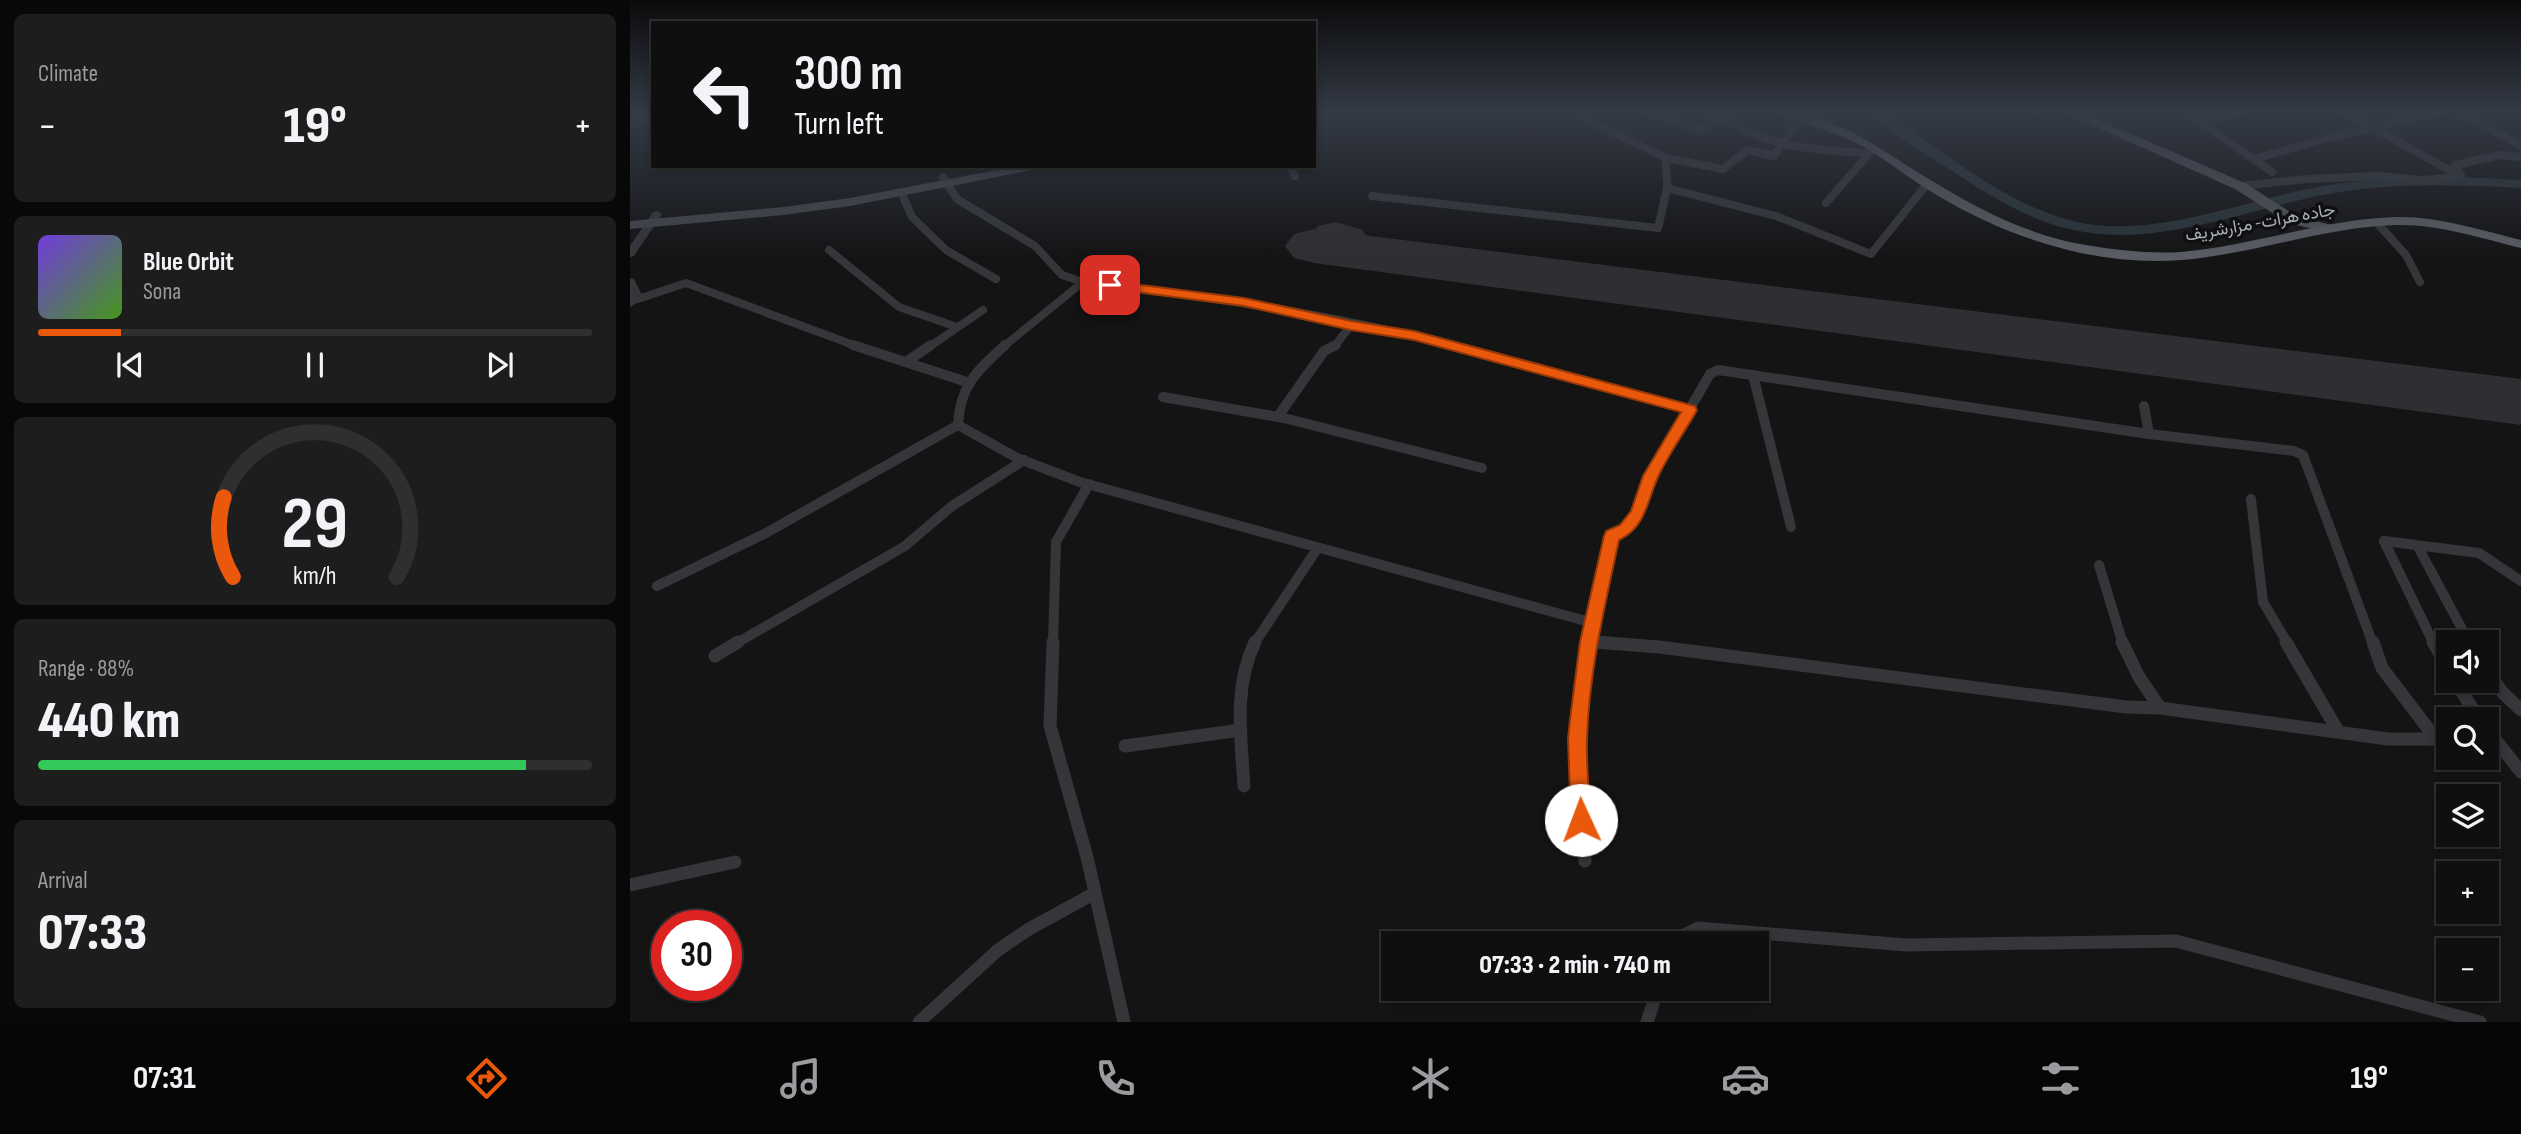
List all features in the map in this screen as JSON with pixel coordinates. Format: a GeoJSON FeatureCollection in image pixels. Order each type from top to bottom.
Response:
{"type":"FeatureCollection","features":[{"type":"Feature","properties":{"kind":"highway","name":"جاده هرات- مزارشریف"},"geometry":{"type":"LineString","coordinates":[[1888,160],[1927,184],[2001,222],[2034,235],[2083,248],[2136,255],[2193,254],[2244,247],[2327,228],[2409,222],[2453,227],[2521,244]]}},
{"type":"Feature","properties":{"kind":"main road"},"geometry":{"type":"LineString","coordinates":[[2179,160],[2240,186],[2293,220],[2327,228]]}},
{"type":"Feature","properties":{"kind":"main road"},"geometry":{"type":"LineString","coordinates":[[630,216],[654,218],[783,211],[901,192],[990,168]]}},
{"type":"Feature","properties":{"kind":"main road"},"geometry":{"type":"LineString","coordinates":[[630,225],[654,218],[795,202],[1024,168]]}},
{"type":"Feature","properties":{"kind":"street"},"geometry":{"type":"LineString","coordinates":[[1372,196],[1654,228],[1660,225],[1667,188],[1666,160]]}},
{"type":"Feature","properties":{"kind":"street"},"geometry":{"type":"LineString","coordinates":[[1675,160],[1723,169],[1735,160]]}},
{"type":"Feature","properties":{"kind":"street"},"geometry":{"type":"LineString","coordinates":[[1826,203],[1864,160]]}},
{"type":"Feature","properties":{"kind":"street"},"geometry":{"type":"LineString","coordinates":[[2256,160],[2273,172]]}},
{"type":"Feature","properties":{"kind":"street"},"geometry":{"type":"LineString","coordinates":[[2429,160],[2460,176]]}},
{"type":"Feature","properties":{"kind":"street"},"geometry":{"type":"LineString","coordinates":[[2460,176],[2455,165],[2479,160]]}},
{"type":"Feature","properties":{"kind":"street"},"geometry":{"type":"LineString","coordinates":[[1291,168],[1295,176]]}},
{"type":"Feature","properties":{"kind":"street"},"geometry":{"type":"LineString","coordinates":[[2240,186],[2306,178],[2377,176],[2424,180],[2460,176]]}},
{"type":"Feature","properties":{"kind":"street"},"geometry":{"type":"LineString","coordinates":[[944,180],[970,208],[1035,246],[1062,275],[1083,282],[1250,303],[1351,325],[1414,335],[1690,410]]}},
{"type":"Feature","properties":{"kind":"street"},"geometry":{"type":"LineString","coordinates":[[1667,188],[1776,216],[1871,254],[1927,184]]}},
{"type":"Feature","properties":{"kind":"street"},"geometry":{"type":"LineString","coordinates":[[901,192],[912,217],[946,250],[996,279]]}},
{"type":"Feature","properties":{"kind":"street"},"geometry":{"type":"LineString","coordinates":[[630,254],[654,218]]}},
{"type":"Feature","properties":{"kind":"street"},"geometry":{"type":"LineString","coordinates":[[2376,223],[2406,255],[2420,282]]}},
{"type":"Feature","properties":{"kind":"street"},"geometry":{"type":"LineString","coordinates":[[829,250],[899,307],[957,327]]}},
{"type":"Feature","properties":{"kind":"street"},"geometry":{"type":"LineString","coordinates":[[630,282],[634,301],[686,283],[850,344],[970,383]]}},
{"type":"Feature","properties":{"kind":"street"},"geometry":{"type":"LineString","coordinates":[[958,425],[959,402],[970,383],[1012,339],[1083,282]]}},
{"type":"Feature","properties":{"kind":"street"},"geometry":{"type":"LineString","coordinates":[[906,362],[983,310]]}},
{"type":"Feature","properties":{"kind":"street"},"geometry":{"type":"LineString","coordinates":[[1279,415],[1324,351],[1334,346],[1351,325]]}},
{"type":"Feature","properties":{"kind":"street"},"geometry":{"type":"LineString","coordinates":[[1585,861],[1577,739],[1589,642],[1612,536],[1626,529],[1638,513],[1651,476],[1713,371],[2149,434],[2294,450],[2303,455],[2382,668],[2436,739],[2388,739],[2160,708],[2126,707],[1659,647],[1589,642]]}},
{"type":"Feature","properties":{"kind":"street"},"geometry":{"type":"LineString","coordinates":[[1753,375],[1791,527]]}},
{"type":"Feature","properties":{"kind":"street"},"geometry":{"type":"LineString","coordinates":[[1163,397],[1279,415],[1482,468]]}},
{"type":"Feature","properties":{"kind":"street"},"geometry":{"type":"LineString","coordinates":[[2144,406],[2149,434]]}},
{"type":"Feature","properties":{"kind":"street"},"geometry":{"type":"LineString","coordinates":[[958,425],[986,444],[1050,473],[1317,549],[1593,623]]}},
{"type":"Feature","properties":{"kind":"street"},"geometry":{"type":"LineString","coordinates":[[657,586],[766,533],[958,425]]}},
{"type":"Feature","properties":{"kind":"street"},"geometry":{"type":"LineString","coordinates":[[715,656],[905,546],[952,506],[1024,460]]}},
{"type":"Feature","properties":{"kind":"street"},"geometry":{"type":"LineString","coordinates":[[1089,484],[1056,542],[1050,726],[1095,894],[1123,1008],[1124,1022]]}},
{"type":"Feature","properties":{"kind":"street"},"geometry":{"type":"LineString","coordinates":[[2251,499],[2263,602],[2339,731]]}},
{"type":"Feature","properties":{"kind":"street"},"geometry":{"type":"LineString","coordinates":[[2436,647],[2384,541],[2479,554],[2521,581]]}},
{"type":"Feature","properties":{"kind":"street"},"geometry":{"type":"LineString","coordinates":[[2418,547],[2463,630]]}},
{"type":"Feature","properties":{"kind":"street"},"geometry":{"type":"LineString","coordinates":[[1244,786],[1241,730],[1243,673],[1254,643],[1317,549]]}},
{"type":"Feature","properties":{"kind":"street"},"geometry":{"type":"LineString","coordinates":[[2099,565],[2107,603],[2143,688],[2160,708]]}},
{"type":"Feature","properties":{"kind":"street"},"geometry":{"type":"LineString","coordinates":[[2499,688],[2521,710]]}},
{"type":"Feature","properties":{"kind":"street"},"geometry":{"type":"LineString","coordinates":[[1125,746],[1241,730]]}},
{"type":"Feature","properties":{"kind":"street"},"geometry":{"type":"LineString","coordinates":[[2499,744],[2521,772]]}},
{"type":"Feature","properties":{"kind":"street"},"geometry":{"type":"LineString","coordinates":[[630,885],[735,862]]}},
{"type":"Feature","properties":{"kind":"street"},"geometry":{"type":"LineString","coordinates":[[919,1022],[998,950],[1029,929],[1095,894]]}},
{"type":"Feature","properties":{"kind":"street"},"geometry":{"type":"LineString","coordinates":[[1692,931],[1698,928],[1735,931]]}},
{"type":"Feature","properties":{"kind":"street"},"geometry":{"type":"LineString","coordinates":[[1769,934],[1906,945],[2176,941],[2480,1022]]}},
{"type":"Feature","properties":{"kind":"street"},"geometry":{"type":"LineString","coordinates":[[1647,1022],[1654,1001]]}},
{"type":"Feature","properties":{"kind":"waterway"},"geometry":{"type":"LineString","coordinates":[[1945,160],[2019,205],[2071,225],[2099,229],[2162,226],[2321,191],[2371,184],[2446,181],[2521,184]]}},
{"type":"Feature","properties":{"kind":"taxiway"},"geometry":{"type":"LineString","coordinates":[[1314,246],[1322,234],[1336,229],[1355,235],[1356,242],[1352,250]]}},
{"type":"Feature","properties":{"kind":"runway"},"geometry":{"type":"LineString","coordinates":[[1314,246],[2521,402]]}},
{"type":"Feature","properties":{"kind":"route"},"geometry":{"type":"LineString","coordinates":[[1110,285],[1244,302],[1351,325],[1414,335],[1690,410],[1651,476],[1638,513],[1626,529],[1612,536],[1589,642],[1579,720],[1577,739],[1581,820]]}}]}
